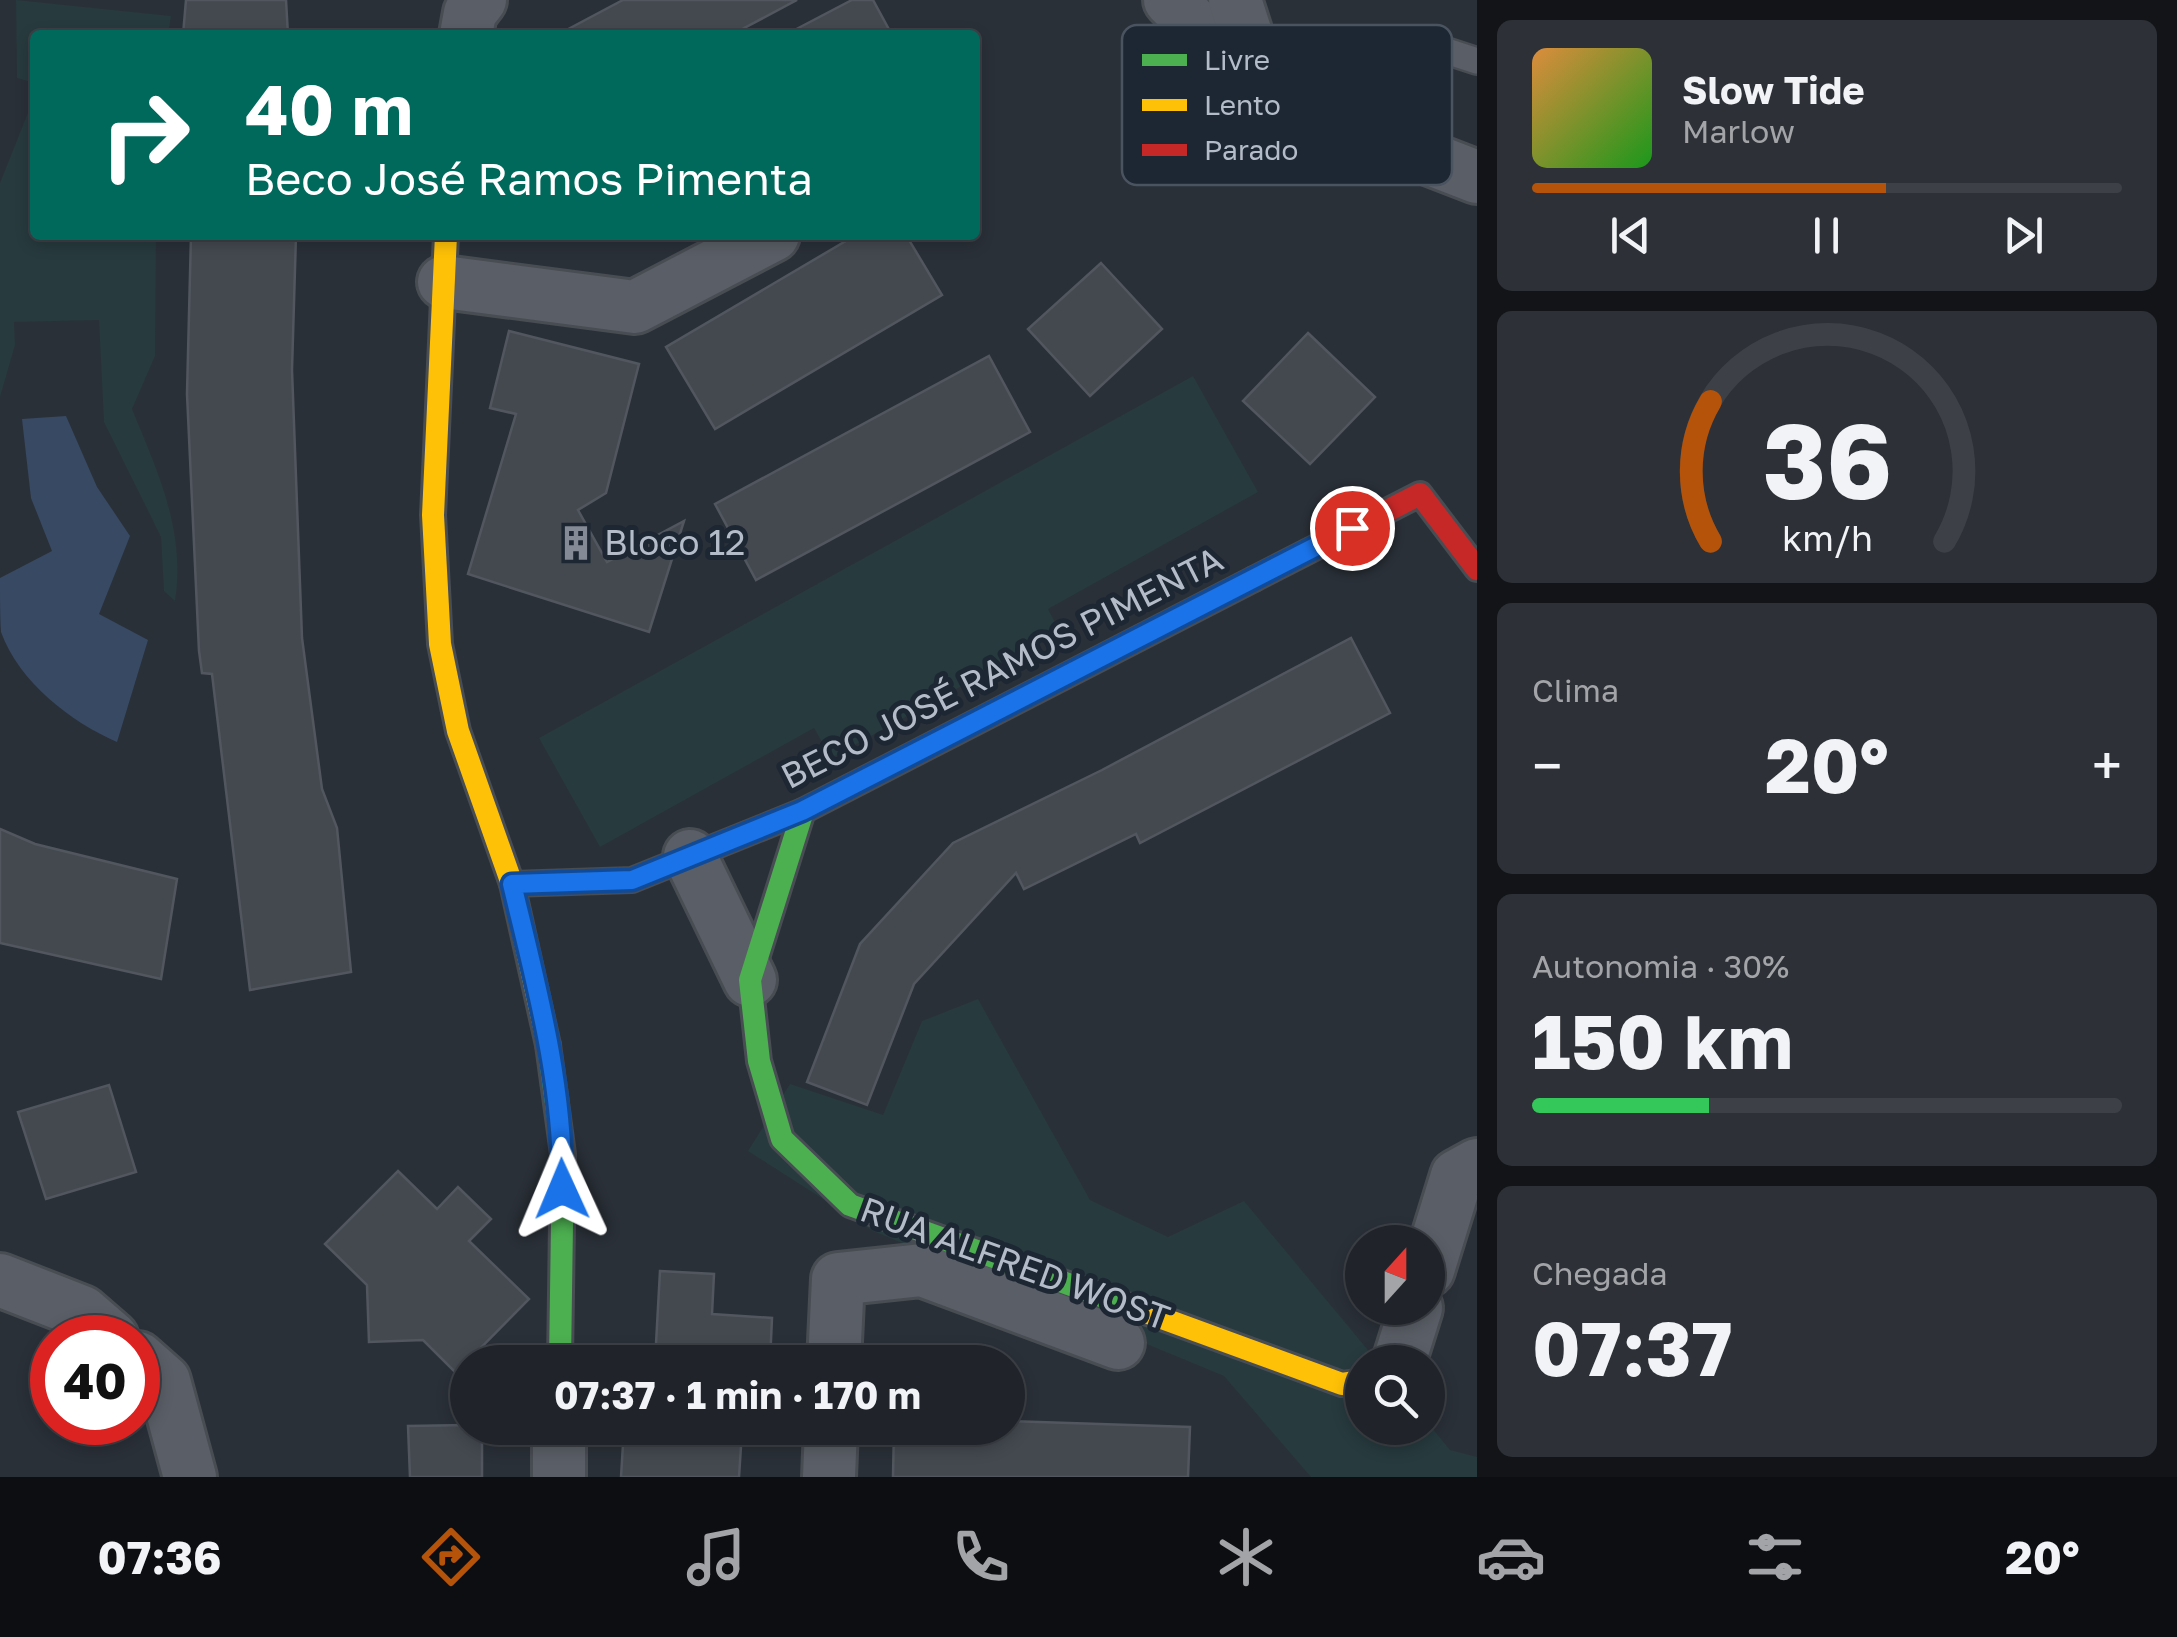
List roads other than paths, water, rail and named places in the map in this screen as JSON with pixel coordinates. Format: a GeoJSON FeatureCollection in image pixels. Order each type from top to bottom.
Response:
{"type":"FeatureCollection","features":[{"type":"Feature","properties":{"kind":"street"},"geometry":{"type":"LineString","coordinates":[[467,30],[470,13],[480,0]]}},
{"type":"Feature","properties":{"kind":"street"},"geometry":{"type":"LineString","coordinates":[[1170,0],[1196,25]]}},
{"type":"Feature","properties":{"kind":"street"},"geometry":{"type":"LineString","coordinates":[[1235,0],[1243,25]]}},
{"type":"Feature","properties":{"kind":"street"},"geometry":{"type":"LineString","coordinates":[[1452,167],[1477,177]]}},
{"type":"Feature","properties":{"kind":"street"},"geometry":{"type":"LineString","coordinates":[[560,1345],[563,1154],[545,1019],[512,884],[458,731],[440,644],[433,514],[445,258],[635,308],[763,240]]}},
{"type":"Feature","properties":{"kind":"street","name":"BECO JOSÉ RAMOS PIMENTA"},"geometry":{"type":"LineString","coordinates":[[512,884],[632,880],[802,811],[1420,494],[1477,569]]}},
{"type":"Feature","properties":{"kind":"street","name":"RUA ALFRED WOST"},"geometry":{"type":"LineString","coordinates":[[802,811],[750,980],[759,1061],[782,1139],[850,1205],[1345,1384]]}},
{"type":"Feature","properties":{"kind":"street"},"geometry":{"type":"LineString","coordinates":[[690,856],[750,980]]}},
{"type":"Feature","properties":{"kind":"street"},"geometry":{"type":"LineString","coordinates":[[1442,1225],[1457,1176],[1477,1164]]}},
{"type":"Feature","properties":{"kind":"street"},"geometry":{"type":"LineString","coordinates":[[835,1345],[838,1279],[922,1270],[1118,1343]]}},
{"type":"Feature","properties":{"kind":"street"},"geometry":{"type":"LineString","coordinates":[[0,1280],[85,1315]]}},
{"type":"Feature","properties":{"kind":"street"},"geometry":{"type":"LineString","coordinates":[[160,1377],[190,1477]]}},
{"type":"Feature","properties":{"kind":"street"},"geometry":{"type":"LineString","coordinates":[[559,1477],[560,1445]]}},
{"type":"Feature","properties":{"kind":"street"},"geometry":{"type":"LineString","coordinates":[[829,1477],[830,1445]]}},
{"type":"Feature","properties":{"kind":"lane"},"geometry":{"type":"LineString","coordinates":[[1452,53],[1477,61]]}},
{"type":"Feature","properties":{"kind":"water"},"geometry":{"type":"Polygon","coordinates":[[[66,416],[97,487],[130,536],[99,614],[148,640],[117,742],[65,712],[33,684],[1,632],[0,578],[52,551],[31,498],[22,419],[66,416]]]}},
{"type":"Feature","properties":{"kind":"place","name":"Bloco 12"},"geometry":{"type":"Point","coordinates":[576,543]}}]}
